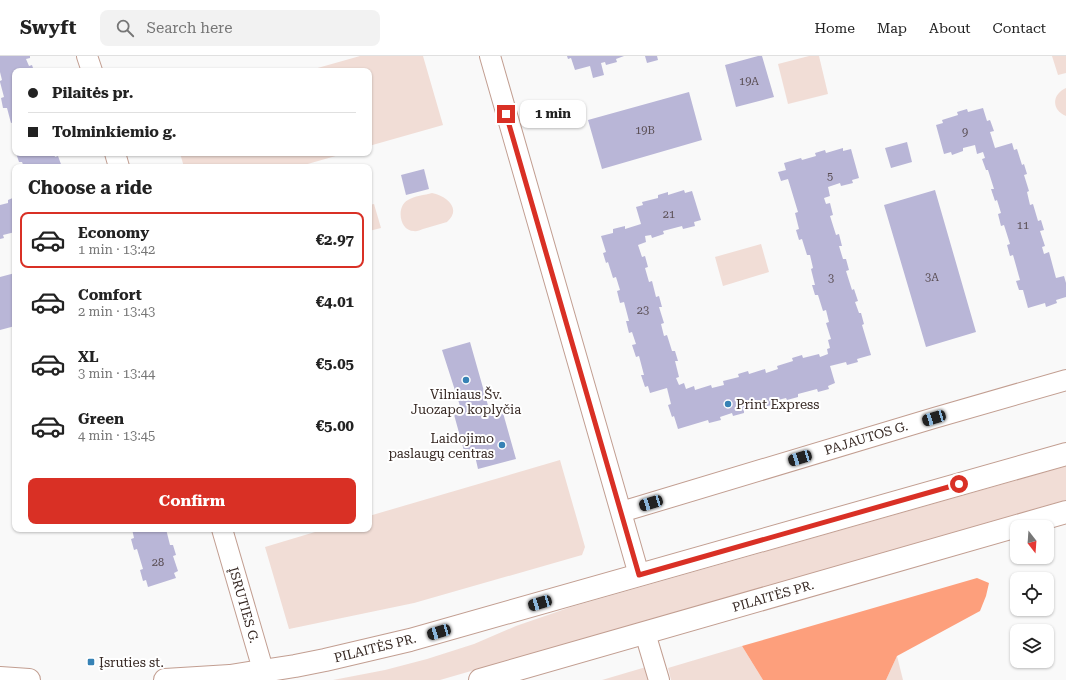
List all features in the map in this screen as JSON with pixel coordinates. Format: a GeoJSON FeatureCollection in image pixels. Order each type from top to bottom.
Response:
{"type":"FeatureCollection","features":[{"type":"Feature","properties":{"kind":"main road","name":"PILAITĖS PR."},"geometry":{"type":"LineString","coordinates":[[165,680],[264,675],[410,640],[1066,454]]}},
{"type":"Feature","properties":{"kind":"main road","name":"PILAITĖS PR."},"geometry":{"type":"LineString","coordinates":[[480,680],[1066,512]]}},
{"type":"Feature","properties":{"kind":"main road"},"geometry":{"type":"LineString","coordinates":[[0,678],[29,680]]}},
{"type":"Feature","properties":{"kind":"street"},"geometry":{"type":"LineString","coordinates":[[87,56],[91,68]]}},
{"type":"Feature","properties":{"kind":"street"},"geometry":{"type":"LineString","coordinates":[[490,56],[639,575]]}},
{"type":"Feature","properties":{"kind":"street","name":"PAJAUTOS G."},"geometry":{"type":"LineString","coordinates":[[621,512],[1066,380]]}},
{"type":"Feature","properties":{"kind":"street","name":"ĮSRUTIES G."},"geometry":{"type":"LineString","coordinates":[[223,532],[264,675]]}},
{"type":"Feature","properties":{"kind":"street"},"geometry":{"type":"LineString","coordinates":[[645,633],[658,680]]}},
{"type":"Feature","properties":{"kind":"shaded area"},"geometry":{"type":"Polygon","coordinates":[[[360,56],[423,56],[443,125],[372,145],[372,68],[318,68],[360,56]]]}},
{"type":"Feature","properties":{"kind":"shaded area"},"geometry":{"type":"Polygon","coordinates":[[[809,56],[819,56],[828,94],[788,104],[778,64],[809,56]]]}},
{"type":"Feature","properties":{"kind":"shaded area"},"geometry":{"type":"Polygon","coordinates":[[[1052,56],[1066,56],[1066,73],[1058,75],[1052,56]]]}},
{"type":"Feature","properties":{"kind":"shaded area"},"geometry":{"type":"Polygon","coordinates":[[[1066,88],[1066,116],[1058,110],[1055,102],[1058,94],[1066,88]]]}},
{"type":"Feature","properties":{"kind":"shaded area"},"geometry":{"type":"Polygon","coordinates":[[[181,156],[336,156],[308,164],[183,164],[181,156]]]}},
{"type":"Feature","properties":{"kind":"shaded area"},"geometry":{"type":"Polygon","coordinates":[[[432,193],[443,197],[451,204],[453,212],[451,217],[447,222],[418,231],[409,230],[402,223],[401,218],[404,203],[413,198],[432,193]]]}},
{"type":"Feature","properties":{"kind":"shaded area"},"geometry":{"type":"Polygon","coordinates":[[[372,204],[374,204],[381,228],[372,230],[372,204]]]}},
{"type":"Feature","properties":{"kind":"shaded area"},"geometry":{"type":"Polygon","coordinates":[[[761,244],[769,272],[723,286],[715,257],[761,244]]]}},
{"type":"Feature","properties":{"kind":"shaded area"},"geometry":{"type":"Polygon","coordinates":[[[560,460],[585,547],[582,555],[414,603],[289,629],[265,547],[315,532],[372,532],[372,515],[560,460]]]}},
{"type":"Feature","properties":{"kind":"shaded area"},"geometry":{"type":"Polygon","coordinates":[[[1066,466],[1066,500],[440,680],[333,680],[385,670],[427,659],[474,644],[516,626],[571,607],[1066,466]]]}},
{"type":"Feature","properties":{"kind":"shaded area"},"geometry":{"type":"Polygon","coordinates":[[[977,578],[989,583],[980,611],[897,656],[886,680],[763,680],[742,646],[977,578]]]}},
{"type":"Feature","properties":{"kind":"shaded area"},"geometry":{"type":"Polygon","coordinates":[[[742,646],[763,680],[671,680],[668,668],[742,646]]]}},
{"type":"Feature","properties":{"kind":"shaded area"},"geometry":{"type":"Polygon","coordinates":[[[897,656],[903,680],[886,680],[897,656]]]}},
{"type":"Feature","properties":{"kind":"shaded area"},"geometry":{"type":"Polygon","coordinates":[[[646,667],[649,680],[602,680],[646,667]]]}},
{"type":"Feature","properties":{"kind":"building"},"geometry":{"type":"Polygon","coordinates":[[[0,56],[30,56],[30,58],[26,59],[29,66],[32,65],[33,68],[12,68],[11,123],[7,108],[3,108],[1,98],[4,97],[0,82],[2,80],[0,72],[0,56]]]}},
{"type":"Feature","properties":{"kind":"building"},"geometry":{"type":"Polygon","coordinates":[[[567,56],[624,56],[616,59],[617,62],[606,65],[605,62],[601,63],[604,75],[593,78],[590,66],[575,70],[571,58],[568,59],[567,56]]]}},
{"type":"Feature","properties":{"kind":"building"},"geometry":{"type":"Polygon","coordinates":[[[645,56],[657,56],[658,60],[647,63],[645,56]]]}},
{"type":"Feature","properties":{"kind":"building"},"geometry":{"type":"Polygon","coordinates":[[[762,56],[774,97],[736,107],[725,65],[762,56]]]}},
{"type":"Feature","properties":{"kind":"building"},"geometry":{"type":"Polygon","coordinates":[[[689,92],[702,140],[602,169],[588,120],[689,92]]]}},
{"type":"Feature","properties":{"kind":"building"},"geometry":{"type":"Polygon","coordinates":[[[983,108],[987,121],[990,120],[994,131],[990,132],[995,148],[1012,143],[1014,150],[1017,149],[1022,165],[1024,164],[1027,174],[1024,175],[1029,191],[1027,192],[1030,205],[1033,204],[1038,221],[1041,220],[1044,230],[1040,231],[1045,246],[1042,247],[1044,254],[1049,252],[1056,278],[1064,276],[1066,283],[1066,297],[1056,300],[1057,303],[1046,307],[1045,303],[1028,308],[1023,290],[1019,290],[1016,281],[1020,280],[1013,255],[1010,256],[1007,245],[1010,244],[1004,225],[1001,226],[998,214],[1001,213],[997,200],[995,201],[991,189],[994,189],[988,170],[986,170],[982,159],[985,158],[983,152],[977,154],[975,145],[963,148],[963,151],[952,155],[951,152],[944,154],[936,125],[943,123],[942,120],[958,115],[957,112],[967,109],[968,112],[983,108]]]}},
{"type":"Feature","properties":{"kind":"building"},"geometry":{"type":"Polygon","coordinates":[[[907,142],[912,162],[891,168],[885,148],[907,142]]]}},
{"type":"Feature","properties":{"kind":"building"},"geometry":{"type":"Polygon","coordinates":[[[843,148],[843,151],[851,149],[859,178],[852,180],[853,183],[841,186],[840,183],[828,187],[830,196],[824,198],[826,204],[830,203],[833,215],[830,216],[836,235],[839,234],[842,246],[839,246],[843,259],[846,259],[849,270],[846,271],[852,290],[854,289],[858,301],[855,302],[859,313],[861,313],[864,324],[862,325],[871,355],[857,359],[858,362],[847,365],[846,362],[830,366],[835,383],[828,386],[829,389],[818,392],[817,389],[798,394],[798,397],[774,401],[775,404],[764,407],[763,404],[744,410],[744,413],[733,416],[732,413],[720,417],[721,420],[709,423],[708,420],[678,429],[674,416],[672,417],[668,405],[671,404],[667,388],[650,393],[648,386],[645,387],[641,375],[644,375],[639,356],[636,357],[632,345],[636,344],[632,332],[629,333],[626,321],[629,321],[624,302],[620,303],[617,291],[620,290],[616,277],[613,278],[608,262],[606,263],[603,253],[606,252],[601,236],[613,233],[613,229],[625,226],[625,229],[641,224],[636,207],[643,205],[642,202],[658,198],[658,195],[668,192],[668,195],[684,190],[685,193],[692,191],[701,220],[694,222],[695,226],[683,229],[682,226],[663,231],[664,234],[652,238],[651,235],[645,236],[646,242],[638,245],[642,257],[645,256],[648,267],[645,268],[649,282],[652,281],[656,297],[659,296],[662,307],[659,307],[664,323],[661,324],[664,336],[667,335],[672,351],[675,351],[678,361],[675,361],[679,377],[676,378],[679,385],[684,383],[686,389],[694,386],[695,390],[711,385],[712,388],[724,385],[723,381],[739,377],[738,374],[748,371],[749,374],[765,369],[766,373],[778,369],[777,366],[793,361],[792,358],[802,355],[803,358],[819,354],[820,357],[828,354],[827,349],[830,348],[828,340],[831,339],[826,323],[829,322],[826,310],[823,311],[818,295],[815,295],[812,285],[815,285],[811,269],[813,268],[810,255],[807,255],[802,239],[799,240],[796,230],[799,229],[795,213],[798,212],[788,179],[781,181],[778,172],[786,170],[784,163],[801,158],[802,160],[816,156],[815,153],[825,150],[826,153],[843,148]]]}},
{"type":"Feature","properties":{"kind":"building"},"geometry":{"type":"Polygon","coordinates":[[[17,156],[58,156],[61,164],[23,164],[22,162],[19,162],[17,156]]]}},
{"type":"Feature","properties":{"kind":"building"},"geometry":{"type":"Polygon","coordinates":[[[424,169],[429,189],[406,195],[401,175],[424,169]]]}},
{"type":"Feature","properties":{"kind":"building"},"geometry":{"type":"Polygon","coordinates":[[[935,190],[976,332],[926,347],[884,205],[935,190]]]}},
{"type":"Feature","properties":{"kind":"building"},"geometry":{"type":"Polygon","coordinates":[[[12,198],[12,233],[3,235],[4,238],[0,239],[0,205],[8,203],[8,200],[12,198]]]}},
{"type":"Feature","properties":{"kind":"building"},"geometry":{"type":"Polygon","coordinates":[[[12,274],[12,327],[0,330],[0,277],[12,274]]]}},
{"type":"Feature","properties":{"kind":"building","name":"Vilniaus Šv. Juozapo koplyčia"},"geometry":{"type":"Polygon","coordinates":[[[470,342],[491,416],[503,413],[516,459],[478,469],[475,456],[466,458],[453,411],[461,409],[442,350],[470,342]]]}},
{"type":"Feature","properties":{"kind":"building"},"geometry":{"type":"Polygon","coordinates":[[[133,532],[167,532],[170,545],[173,545],[176,555],[173,556],[178,571],[174,573],[176,578],[148,587],[146,580],[143,581],[140,570],[143,569],[137,549],[134,550],[131,539],[134,538],[133,532]]]}},
{"type":"Feature","properties":{"kind":"place","name":"Vilniaus Šv. Juozapo koplyčia"},"geometry":{"type":"Point","coordinates":[466,380]}},
{"type":"Feature","properties":{"kind":"place","name":"Print Express"},"geometry":{"type":"Point","coordinates":[728,404]}},
{"type":"Feature","properties":{"kind":"place","name":"Laidojimo paslaugų centras"},"geometry":{"type":"Point","coordinates":[502,445]}},
{"type":"Feature","properties":{"kind":"place","name":"Įsruties st."},"geometry":{"type":"Point","coordinates":[91,662]}},
{"type":"Feature","properties":{"kind":"route"},"geometry":{"type":"LineString","coordinates":[[506,114],[639,575],[959,484]]}}]}
